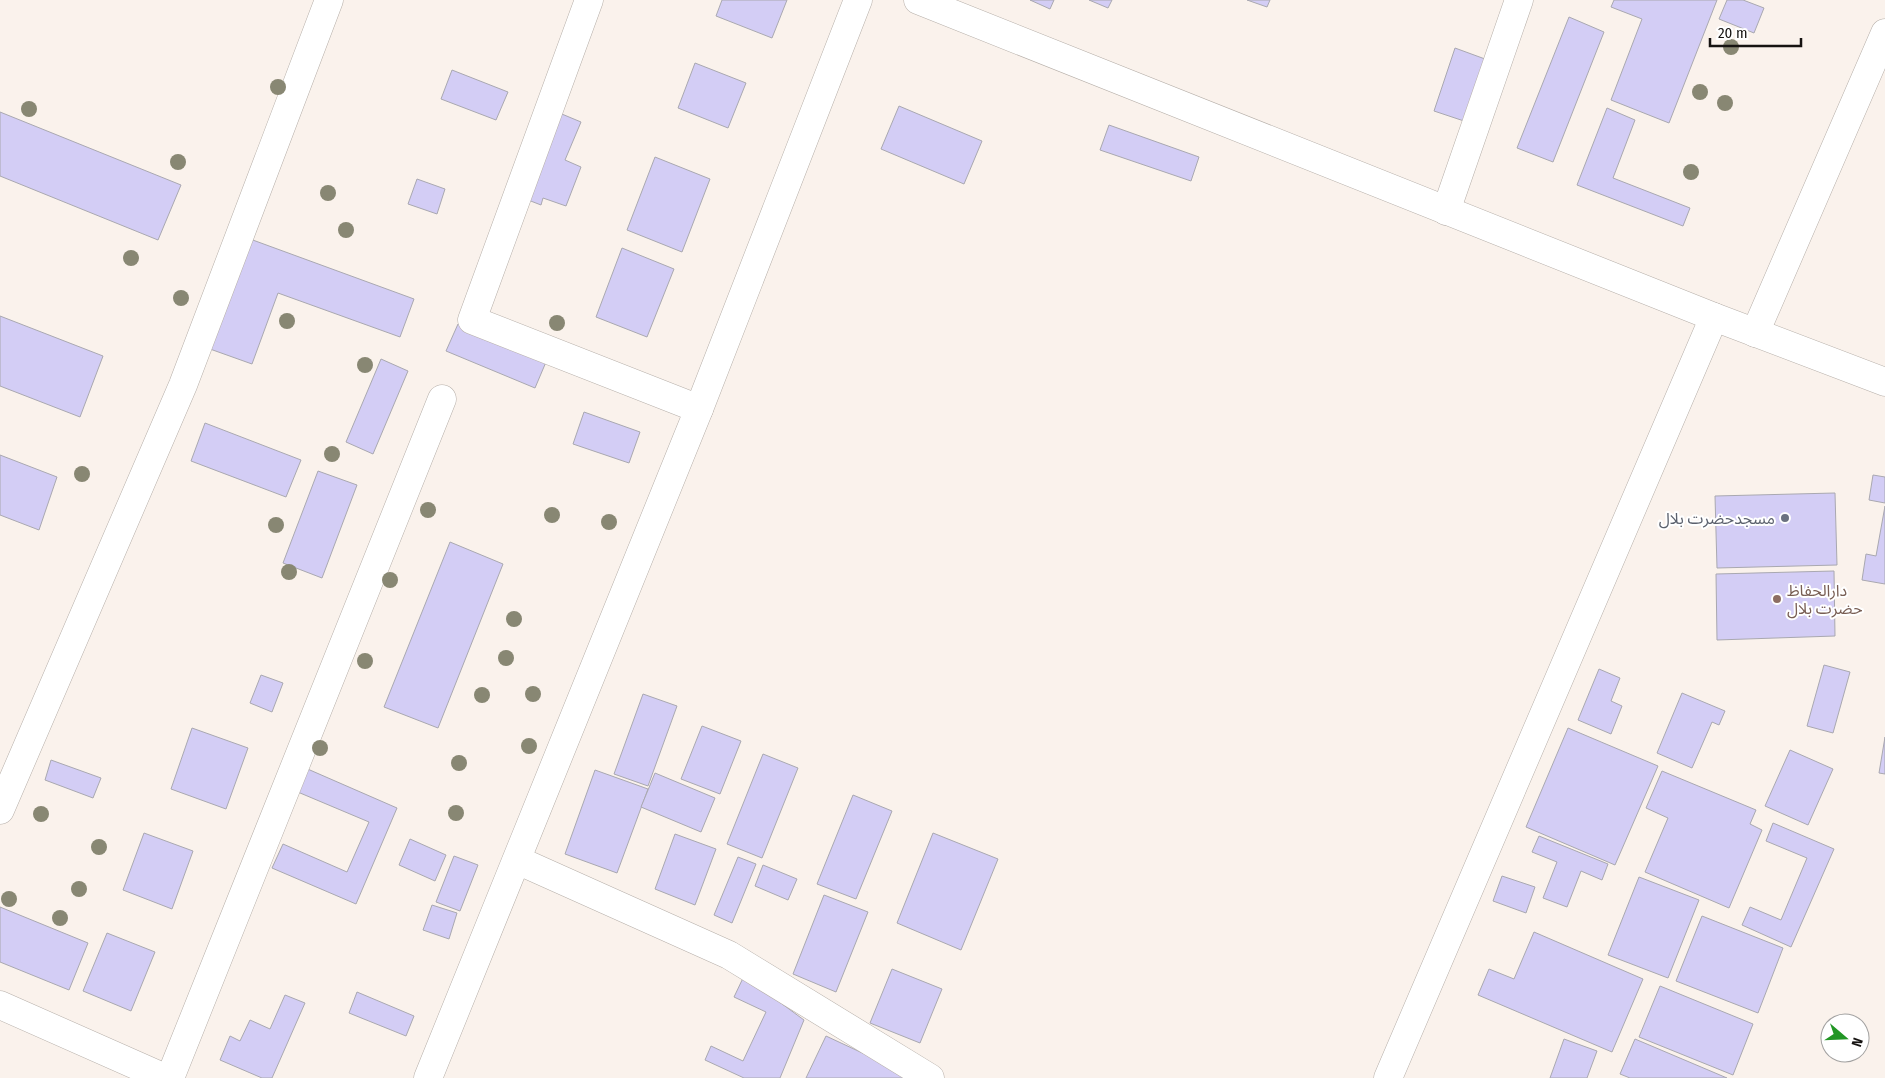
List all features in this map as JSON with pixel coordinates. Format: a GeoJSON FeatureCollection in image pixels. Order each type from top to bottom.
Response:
{"type":"FeatureCollection","features":[{"type":"Feature","properties":{"kind":"street"},"geometry":{"type":"LineString","coordinates":[[0,810],[183,386],[329,0]]}},
{"type":"Feature","properties":{"kind":"street"},"geometry":{"type":"LineString","coordinates":[[589,0],[472,320],[699,409]]}},
{"type":"Feature","properties":{"kind":"street"},"geometry":{"type":"LineString","coordinates":[[428,1078],[699,409],[858,0]]}},
{"type":"Feature","properties":{"kind":"street"},"geometry":{"type":"LineString","coordinates":[[918,0],[1714,317],[1885,382]]}},
{"type":"Feature","properties":{"kind":"street"},"geometry":{"type":"LineString","coordinates":[[1446,211],[1519,0]]}},
{"type":"Feature","properties":{"kind":"street"},"geometry":{"type":"LineString","coordinates":[[1755,333],[1885,33]]}},
{"type":"Feature","properties":{"kind":"street"},"geometry":{"type":"LineString","coordinates":[[1388,1078],[1714,317]]}},
{"type":"Feature","properties":{"kind":"street"},"geometry":{"type":"LineString","coordinates":[[170,1078],[442,399]]}},
{"type":"Feature","properties":{"kind":"street"},"geometry":{"type":"LineString","coordinates":[[517,860],[729,955],[930,1078]]}},
{"type":"Feature","properties":{"kind":"street"},"geometry":{"type":"LineString","coordinates":[[0,1006],[166,1078]]}},
{"type":"Feature","properties":{"kind":"building"},"geometry":{"type":"Polygon","coordinates":[[[722,0],[787,0],[772,38],[716,16],[722,0]]]}},
{"type":"Feature","properties":{"kind":"building"},"geometry":{"type":"Polygon","coordinates":[[[1030,0],[1054,0],[1050,9],[1030,0]]]}},
{"type":"Feature","properties":{"kind":"building"},"geometry":{"type":"Polygon","coordinates":[[[1089,0],[1112,0],[1108,8],[1089,0]]]}},
{"type":"Feature","properties":{"kind":"building"},"geometry":{"type":"Polygon","coordinates":[[[1247,0],[1270,0],[1267,7],[1247,0]]]}},
{"type":"Feature","properties":{"kind":"building"},"geometry":{"type":"Polygon","coordinates":[[[1614,0],[1717,0],[1669,123],[1611,100],[1642,19],[1611,7],[1614,0]]]}},
{"type":"Feature","properties":{"kind":"building"},"geometry":{"type":"Polygon","coordinates":[[[1727,0],[1743,0],[1764,8],[1754,33],[1719,19],[1727,0]]]}},
{"type":"Feature","properties":{"kind":"building"},"geometry":{"type":"Polygon","coordinates":[[[1569,17],[1604,32],[1553,162],[1517,148],[1569,17]]]}},
{"type":"Feature","properties":{"kind":"building"},"geometry":{"type":"Polygon","coordinates":[[[1455,48],[1485,59],[1464,121],[1434,111],[1455,48]]]}},
{"type":"Feature","properties":{"kind":"building"},"geometry":{"type":"Polygon","coordinates":[[[695,63],[746,83],[728,128],[678,108],[695,63]]]}},
{"type":"Feature","properties":{"kind":"building"},"geometry":{"type":"Polygon","coordinates":[[[452,70],[508,92],[496,120],[441,99],[452,70]]]}},
{"type":"Feature","properties":{"kind":"building"},"geometry":{"type":"Polygon","coordinates":[[[899,106],[982,141],[964,184],[881,149],[899,106]]]}},
{"type":"Feature","properties":{"kind":"building"},"geometry":{"type":"Polygon","coordinates":[[[1607,108],[1635,120],[1613,178],[1690,208],[1683,226],[1577,185],[1607,108]]]}},
{"type":"Feature","properties":{"kind":"building"},"geometry":{"type":"Polygon","coordinates":[[[0,112],[181,185],[158,240],[0,176],[0,112]]]}},
{"type":"Feature","properties":{"kind":"building"},"geometry":{"type":"Polygon","coordinates":[[[557,112],[581,122],[565,160],[581,167],[566,206],[543,198],[541,205],[523,198],[557,112]]]}},
{"type":"Feature","properties":{"kind":"building"},"geometry":{"type":"Polygon","coordinates":[[[1109,125],[1199,157],[1191,181],[1100,150],[1109,125]]]}},
{"type":"Feature","properties":{"kind":"building"},"geometry":{"type":"Polygon","coordinates":[[[655,157],[710,179],[682,252],[627,230],[655,157]]]}},
{"type":"Feature","properties":{"kind":"building"},"geometry":{"type":"Polygon","coordinates":[[[417,179],[445,189],[437,214],[408,204],[417,179]]]}},
{"type":"Feature","properties":{"kind":"building"},"geometry":{"type":"Polygon","coordinates":[[[250,239],[414,299],[400,337],[278,293],[252,364],[210,349],[250,239]]]}},
{"type":"Feature","properties":{"kind":"building"},"geometry":{"type":"Polygon","coordinates":[[[622,248],[674,269],[647,337],[596,317],[622,248]]]}},
{"type":"Feature","properties":{"kind":"building"},"geometry":{"type":"Polygon","coordinates":[[[0,316],[103,356],[80,417],[0,386],[0,316]]]}},
{"type":"Feature","properties":{"kind":"building"},"geometry":{"type":"Polygon","coordinates":[[[458,324],[546,362],[535,388],[446,351],[458,324]]]}},
{"type":"Feature","properties":{"kind":"building"},"geometry":{"type":"Polygon","coordinates":[[[381,359],[408,371],[373,454],[346,442],[381,359]]]}},
{"type":"Feature","properties":{"kind":"building"},"geometry":{"type":"Polygon","coordinates":[[[584,412],[640,432],[629,463],[573,444],[584,412]]]}},
{"type":"Feature","properties":{"kind":"building"},"geometry":{"type":"Polygon","coordinates":[[[205,423],[301,460],[286,497],[191,461],[205,423]]]}},
{"type":"Feature","properties":{"kind":"building"},"geometry":{"type":"Polygon","coordinates":[[[0,455],[57,477],[39,530],[0,515],[0,455]]]}},
{"type":"Feature","properties":{"kind":"building"},"geometry":{"type":"Polygon","coordinates":[[[318,471],[357,485],[322,578],[283,563],[318,471]]]}},
{"type":"Feature","properties":{"kind":"building"},"geometry":{"type":"Polygon","coordinates":[[[1873,475],[1885,477],[1885,503],[1869,500],[1873,475]]]}},
{"type":"Feature","properties":{"kind":"building"},"geometry":{"type":"Polygon","coordinates":[[[1835,493],[1837,565],[1717,568],[1715,496],[1835,493]]]}},
{"type":"Feature","properties":{"kind":"building"},"geometry":{"type":"Polygon","coordinates":[[[1885,506],[1885,584],[1862,580],[1866,554],[1876,556],[1885,506]]]}},
{"type":"Feature","properties":{"kind":"building"},"geometry":{"type":"Polygon","coordinates":[[[450,542],[503,564],[438,728],[384,707],[450,542]]]}},
{"type":"Feature","properties":{"kind":"building"},"geometry":{"type":"Polygon","coordinates":[[[1834,571],[1835,636],[1717,640],[1716,574],[1834,571]]]}},
{"type":"Feature","properties":{"kind":"building"},"geometry":{"type":"Polygon","coordinates":[[[1824,665],[1850,672],[1833,733],[1807,726],[1824,665]]]}},
{"type":"Feature","properties":{"kind":"building"},"geometry":{"type":"Polygon","coordinates":[[[1599,669],[1620,678],[1611,701],[1622,706],[1611,734],[1578,720],[1599,669]]]}},
{"type":"Feature","properties":{"kind":"building"},"geometry":{"type":"Polygon","coordinates":[[[261,675],[283,683],[272,712],[250,703],[261,675]]]}},
{"type":"Feature","properties":{"kind":"building"},"geometry":{"type":"Polygon","coordinates":[[[1682,693],[1725,711],[1719,725],[1712,722],[1692,768],[1657,753],[1682,693]]]}},
{"type":"Feature","properties":{"kind":"building"},"geometry":{"type":"Polygon","coordinates":[[[643,694],[677,706],[648,786],[614,774],[643,694]]]}},
{"type":"Feature","properties":{"kind":"building"},"geometry":{"type":"Polygon","coordinates":[[[702,726],[741,741],[720,794],[681,779],[702,726]]]}},
{"type":"Feature","properties":{"kind":"building"},"geometry":{"type":"Polygon","coordinates":[[[192,728],[248,748],[226,809],[171,789],[192,728]]]}},
{"type":"Feature","properties":{"kind":"building"},"geometry":{"type":"Polygon","coordinates":[[[1568,728],[1658,766],[1615,865],[1526,827],[1568,728]]]}},
{"type":"Feature","properties":{"kind":"building"},"geometry":{"type":"Polygon","coordinates":[[[1885,737],[1885,774],[1879,773],[1885,737]]]}},
{"type":"Feature","properties":{"kind":"building"},"geometry":{"type":"Polygon","coordinates":[[[1790,750],[1833,769],[1808,825],[1765,806],[1790,750]]]}},
{"type":"Feature","properties":{"kind":"building"},"geometry":{"type":"Polygon","coordinates":[[[763,754],[798,768],[762,858],[727,844],[763,754]]]}},
{"type":"Feature","properties":{"kind":"building"},"geometry":{"type":"Polygon","coordinates":[[[51,760],[101,778],[93,798],[45,780],[51,760]]]}},
{"type":"Feature","properties":{"kind":"building"},"geometry":{"type":"Polygon","coordinates":[[[303,767],[397,808],[356,904],[272,868],[283,844],[347,872],[369,822],[293,790],[303,767]]]}},
{"type":"Feature","properties":{"kind":"building"},"geometry":{"type":"Polygon","coordinates":[[[595,770],[648,789],[617,873],[565,854],[595,770]]]}},
{"type":"Feature","properties":{"kind":"building"},"geometry":{"type":"Polygon","coordinates":[[[1662,771],[1756,810],[1750,824],[1762,830],[1729,908],[1645,872],[1668,818],[1646,808],[1662,771]]]}},
{"type":"Feature","properties":{"kind":"building"},"geometry":{"type":"Polygon","coordinates":[[[655,773],[715,798],[701,832],[641,807],[655,773]]]}},
{"type":"Feature","properties":{"kind":"building"},"geometry":{"type":"Polygon","coordinates":[[[853,795],[892,811],[856,899],[817,884],[853,795]]]}},
{"type":"Feature","properties":{"kind":"building"},"geometry":{"type":"Polygon","coordinates":[[[1773,823],[1834,849],[1791,947],[1742,925],[1750,907],[1781,920],[1807,858],[1766,841],[1773,823]]]}},
{"type":"Feature","properties":{"kind":"building"},"geometry":{"type":"Polygon","coordinates":[[[144,833],[193,851],[172,909],[123,890],[144,833]]]}},
{"type":"Feature","properties":{"kind":"building"},"geometry":{"type":"Polygon","coordinates":[[[933,833],[998,859],[961,950],[897,923],[933,833]]]}},
{"type":"Feature","properties":{"kind":"building"},"geometry":{"type":"Polygon","coordinates":[[[675,834],[716,849],[695,905],[655,889],[675,834]]]}},
{"type":"Feature","properties":{"kind":"building"},"geometry":{"type":"Polygon","coordinates":[[[1539,836],[1608,864],[1602,880],[1581,871],[1567,907],[1543,898],[1557,862],[1532,852],[1539,836]]]}},
{"type":"Feature","properties":{"kind":"building"},"geometry":{"type":"Polygon","coordinates":[[[410,839],[446,855],[435,881],[399,865],[410,839]]]}},
{"type":"Feature","properties":{"kind":"building"},"geometry":{"type":"Polygon","coordinates":[[[454,856],[478,865],[460,911],[436,902],[454,856]]]}},
{"type":"Feature","properties":{"kind":"building"},"geometry":{"type":"Polygon","coordinates":[[[738,857],[756,864],[732,923],[714,915],[738,857]]]}},
{"type":"Feature","properties":{"kind":"building"},"geometry":{"type":"Polygon","coordinates":[[[763,865],[797,879],[788,900],[755,886],[763,865]]]}},
{"type":"Feature","properties":{"kind":"building"},"geometry":{"type":"Polygon","coordinates":[[[1502,876],[1535,887],[1526,913],[1493,901],[1502,876]]]}},
{"type":"Feature","properties":{"kind":"building"},"geometry":{"type":"Polygon","coordinates":[[[1639,877],[1699,900],[1668,978],[1608,955],[1639,877]]]}},
{"type":"Feature","properties":{"kind":"building"},"geometry":{"type":"Polygon","coordinates":[[[824,895],[868,912],[836,992],[793,974],[824,895]]]}},
{"type":"Feature","properties":{"kind":"building"},"geometry":{"type":"Polygon","coordinates":[[[432,905],[457,913],[449,939],[423,930],[432,905]]]}},
{"type":"Feature","properties":{"kind":"building"},"geometry":{"type":"Polygon","coordinates":[[[0,907],[88,943],[69,990],[0,962],[0,907]]]}},
{"type":"Feature","properties":{"kind":"building"},"geometry":{"type":"Polygon","coordinates":[[[1702,916],[1783,948],[1758,1013],[1676,981],[1702,916]]]}},
{"type":"Feature","properties":{"kind":"building"},"geometry":{"type":"Polygon","coordinates":[[[1534,932],[1643,979],[1612,1052],[1478,995],[1489,969],[1514,979],[1534,932]]]}},
{"type":"Feature","properties":{"kind":"building"},"geometry":{"type":"Polygon","coordinates":[[[107,933],[155,952],[131,1011],[83,991],[107,933]]]}},
{"type":"Feature","properties":{"kind":"building"},"geometry":{"type":"Polygon","coordinates":[[[892,969],[942,989],[920,1043],[870,1023],[892,969]]]}},
{"type":"Feature","properties":{"kind":"building"},"geometry":{"type":"Polygon","coordinates":[[[744,976],[804,1020],[780,1078],[744,1078],[705,1060],[711,1046],[743,1061],[766,1012],[734,997],[744,976]]]}},
{"type":"Feature","properties":{"kind":"building"},"geometry":{"type":"Polygon","coordinates":[[[1660,986],[1753,1024],[1733,1075],[1639,1037],[1660,986]]]}},
{"type":"Feature","properties":{"kind":"building"},"geometry":{"type":"Polygon","coordinates":[[[357,992],[414,1016],[406,1036],[349,1013],[357,992]]]}},
{"type":"Feature","properties":{"kind":"building"},"geometry":{"type":"Polygon","coordinates":[[[285,995],[305,1003],[272,1078],[262,1078],[220,1060],[230,1036],[240,1041],[250,1020],[270,1029],[285,995]]]}},
{"type":"Feature","properties":{"kind":"building"},"geometry":{"type":"Polygon","coordinates":[[[826,1036],[916,1078],[806,1078],[826,1036]]]}},
{"type":"Feature","properties":{"kind":"building"},"geometry":{"type":"Polygon","coordinates":[[[1564,1039],[1597,1051],[1587,1078],[1550,1078],[1564,1039]]]}},
{"type":"Feature","properties":{"kind":"building"},"geometry":{"type":"Polygon","coordinates":[[[1635,1039],[1727,1078],[1630,1078],[1620,1074],[1635,1039]]]}},
{"type":"Feature","properties":{"kind":"place","name":"مسجدحضرت بلال"},"geometry":{"type":"Point","coordinates":[1785,518]}},
{"type":"Feature","properties":{"kind":"place","name":"دارالحفاظ حضرت بلال"},"geometry":{"type":"Point","coordinates":[1777,599]}}]}
